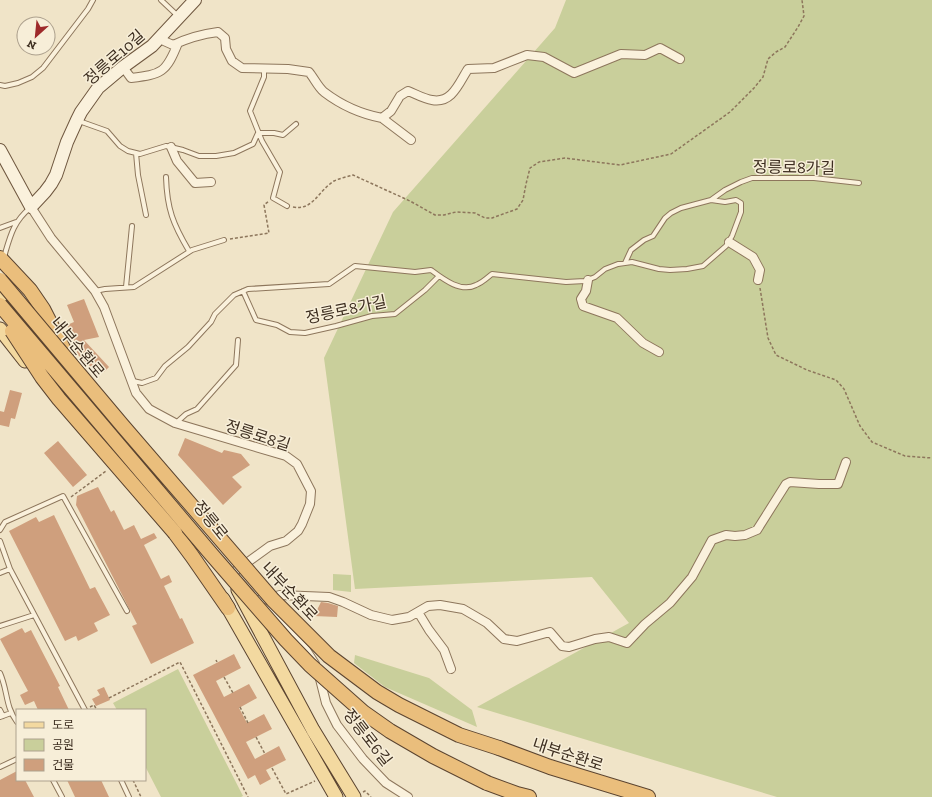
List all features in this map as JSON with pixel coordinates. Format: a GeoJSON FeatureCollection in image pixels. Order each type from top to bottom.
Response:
{"type":"FeatureCollection","features":[{"type":"Feature","properties":{"kind":"highway"},"geometry":{"type":"LineString","coordinates":[[2,258],[30,290],[43,309],[74,372],[153,476]]}},
{"type":"Feature","properties":{"kind":"highway","name":"내부순환로"},"geometry":{"type":"LineString","coordinates":[[0,280],[122,426],[268,594],[329,656],[377,692],[399,705],[459,735],[550,767],[648,797]]}},
{"type":"Feature","properties":{"kind":"highway","name":"내부순환로"},"geometry":{"type":"LineString","coordinates":[[0,305],[212,555],[286,640],[310,665],[363,712],[390,731],[433,756],[487,783],[530,797]]}},
{"type":"Feature","properties":{"kind":"highway"},"geometry":{"type":"LineString","coordinates":[[0,312],[42,377],[59,399],[175,534],[228,608]]}},
{"type":"Feature","properties":{"kind":"main road","name":"정릉로10길"},"geometry":{"type":"LineString","coordinates":[[31,207],[45,192],[56,175],[67,142],[80,112],[98,88],[123,67],[152,46],[195,0]]}},
{"type":"Feature","properties":{"kind":"main road"},"geometry":{"type":"LineString","coordinates":[[0,150],[3,160],[31,207]]}},
{"type":"Feature","properties":{"kind":"main road","name":"정릉로"},"geometry":{"type":"LineString","coordinates":[[0,293],[207,541],[230,575],[313,730],[354,797]]}},
{"type":"Feature","properties":{"kind":"main road","name":"정릉로"},"geometry":{"type":"LineString","coordinates":[[0,329],[75,425],[228,608]]}},
{"type":"Feature","properties":{"kind":"main road","name":"정릉로"},"geometry":{"type":"LineString","coordinates":[[75,425],[110,454],[195,551],[205,566],[336,797]]}},
{"type":"Feature","properties":{"kind":"main road","name":"정릉로"},"geometry":{"type":"LineString","coordinates":[[107,463],[150,498]]}},
{"type":"Feature","properties":{"kind":"street"},"geometry":{"type":"LineString","coordinates":[[160,38],[173,45],[205,33],[218,32],[225,38],[226,49],[232,61],[242,68],[288,69],[309,72],[323,91],[364,114],[382,118],[411,140]]}},
{"type":"Feature","properties":{"kind":"street"},"geometry":{"type":"LineString","coordinates":[[123,67],[131,78],[155,74],[167,65],[178,43]]}},
{"type":"Feature","properties":{"kind":"street"},"geometry":{"type":"LineString","coordinates":[[382,118],[391,112],[400,96],[408,91],[430,100],[439,101],[453,94],[468,69],[494,68],[527,55],[544,57],[574,73],[621,54],[645,54],[660,48],[680,59]]}},
{"type":"Feature","properties":{"kind":"street"},"geometry":{"type":"LineString","coordinates":[[171,147],[177,161],[195,183],[211,182]]}},
{"type":"Feature","properties":{"kind":"street","name":"정릉로8길"},"geometry":{"type":"LineString","coordinates":[[31,207],[51,238],[95,291],[104,307],[133,381],[136,393],[149,409],[175,423],[286,456],[297,464],[310,486],[312,499],[298,531],[286,541],[270,546],[230,575]]}},
{"type":"Feature","properties":{"kind":"street"},"geometry":{"type":"LineString","coordinates":[[728,242],[753,257],[760,270],[758,280]]}},
{"type":"Feature","properties":{"kind":"street"},"geometry":{"type":"LineString","coordinates":[[588,280],[586,291],[581,299],[583,306],[610,314],[617,318],[643,343],[659,352]]}},
{"type":"Feature","properties":{"kind":"street"},"geometry":{"type":"LineString","coordinates":[[259,600],[280,595],[329,597],[344,602],[371,615],[392,620],[409,617],[428,606],[440,605],[463,609],[487,623],[504,639],[517,641],[550,632],[562,646],[569,647],[595,639],[610,637],[627,643],[645,624],[670,603],[692,577],[712,540],[726,535],[745,535],[757,530],[786,484],[790,482],[838,484],[846,462]]}},
{"type":"Feature","properties":{"kind":"street","name":"정릉로6길"},"geometry":{"type":"LineString","coordinates":[[230,575],[259,600],[306,650],[316,664],[326,704],[337,725],[363,759],[386,783],[408,797]]}},
{"type":"Feature","properties":{"kind":"street"},"geometry":{"type":"LineString","coordinates":[[418,612],[444,650],[451,669]]}},
{"type":"Feature","properties":{"kind":"lane"},"geometry":{"type":"LineString","coordinates":[[0,85],[5,86],[18,84],[42,68],[88,9],[92,0]]}},
{"type":"Feature","properties":{"kind":"lane"},"geometry":{"type":"LineString","coordinates":[[161,0],[179,17]]}},
{"type":"Feature","properties":{"kind":"lane"},"geometry":{"type":"LineString","coordinates":[[264,68],[264,77],[250,111],[258,133],[280,172],[273,198],[288,206]]}},
{"type":"Feature","properties":{"kind":"lane"},"geometry":{"type":"LineString","coordinates":[[77,120],[107,131],[120,146],[128,151],[140,154],[166,146],[199,156],[216,156],[234,153],[253,144],[258,133]]}},
{"type":"Feature","properties":{"kind":"lane"},"geometry":{"type":"LineString","coordinates":[[258,133],[274,133],[283,135],[296,124]]}},
{"type":"Feature","properties":{"kind":"lane"},"geometry":{"type":"LineString","coordinates":[[136,153],[138,175],[146,215]]}},
{"type":"Feature","properties":{"kind":"lane"},"geometry":{"type":"LineString","coordinates":[[166,177],[167,197],[170,213],[177,232],[189,251]]}},
{"type":"Feature","properties":{"kind":"lane","name":"정릉로8가길"},"geometry":{"type":"LineString","coordinates":[[625,263],[631,250],[652,236],[665,218],[671,213],[680,208],[711,200],[725,190],[752,178],[814,178],[859,183]]}},
{"type":"Feature","properties":{"kind":"lane","name":"정릉로8가길"},"geometry":{"type":"LineString","coordinates":[[133,381],[142,383],[156,378],[165,366],[188,347],[223,305],[234,295],[248,289],[330,284],[354,266],[415,272],[431,270],[442,279],[463,288],[475,286],[492,274],[566,282],[588,280],[595,277],[604,269],[632,262],[659,269],[687,269],[702,266],[728,242],[732,236],[741,212],[741,203],[736,200],[725,202],[711,200]]}},
{"type":"Feature","properties":{"kind":"lane","name":"정릉로10길"},"geometry":{"type":"LineString","coordinates":[[2,258],[16,222],[22,214],[31,207]]}},
{"type":"Feature","properties":{"kind":"lane","name":"정릉로10길"},"geometry":{"type":"LineString","coordinates":[[0,228],[16,222]]}},
{"type":"Feature","properties":{"kind":"lane"},"geometry":{"type":"LineString","coordinates":[[126,287],[132,226]]}},
{"type":"Feature","properties":{"kind":"lane"},"geometry":{"type":"LineString","coordinates":[[95,291],[134,287],[189,251],[224,240]]}},
{"type":"Feature","properties":{"kind":"lane","name":"정릉로8가길"},"geometry":{"type":"LineString","coordinates":[[243,291],[256,320],[277,324],[290,332],[305,333],[372,316],[395,314],[425,290],[439,276]]}},
{"type":"Feature","properties":{"kind":"lane"},"geometry":{"type":"LineString","coordinates":[[175,423],[186,414],[197,409],[236,365],[238,340]]}},
{"type":"Feature","properties":{"kind":"lane"},"geometry":{"type":"LineString","coordinates":[[0,530],[5,522],[64,496],[127,611]]}},
{"type":"Feature","properties":{"kind":"lane"},"geometry":{"type":"LineString","coordinates":[[0,541],[10,569],[84,709]]}},
{"type":"Feature","properties":{"kind":"lane"},"geometry":{"type":"LineString","coordinates":[[0,573],[10,569]]}},
{"type":"Feature","properties":{"kind":"lane"},"geometry":{"type":"LineString","coordinates":[[0,626],[34,615]]}},
{"type":"Feature","properties":{"kind":"lane"},"geometry":{"type":"LineString","coordinates":[[0,674],[4,681],[11,713],[16,720]]}},
{"type":"Feature","properties":{"kind":"lane"},"geometry":{"type":"LineString","coordinates":[[0,710],[1,716],[11,713]]}},
{"type":"Feature","properties":{"kind":"lane"},"geometry":{"type":"LineString","coordinates":[[0,767],[16,759]]}},
{"type":"Feature","properties":{"kind":"lane"},"geometry":{"type":"LineString","coordinates":[[54,781],[62,797]]}},
{"type":"Feature","properties":{"kind":"lane"},"geometry":{"type":"LineString","coordinates":[[121,781],[129,797]]}},
{"type":"Feature","properties":{"kind":"path"},"geometry":{"type":"LineString","coordinates":[[288,206],[301,208],[309,204],[335,181],[353,175],[404,198],[435,215],[444,215],[456,212],[475,212],[485,218],[492,218],[517,209],[523,200],[530,168],[539,162],[565,158],[620,165],[671,154],[730,112],[754,88],[763,77],[768,59],[776,52],[785,48],[804,16],[802,0]]}},
{"type":"Feature","properties":{"kind":"path"},"geometry":{"type":"LineString","coordinates":[[224,240],[269,233],[264,205],[273,198]]}},
{"type":"Feature","properties":{"kind":"path"},"geometry":{"type":"LineString","coordinates":[[758,280],[768,338],[776,355],[807,370],[836,380],[844,389],[860,426],[872,442],[905,456],[932,458]]}},
{"type":"Feature","properties":{"kind":"path"},"geometry":{"type":"LineString","coordinates":[[66,500],[107,463]]}},
{"type":"Feature","properties":{"kind":"path"},"geometry":{"type":"LineString","coordinates":[[109,698],[180,662],[248,797]]}},
{"type":"Feature","properties":{"kind":"path"},"geometry":{"type":"LineString","coordinates":[[224,677],[233,693]]}},
{"type":"Feature","properties":{"kind":"path"},"geometry":{"type":"LineString","coordinates":[[87,709],[95,704],[97,709]]}},
{"type":"Feature","properties":{"kind":"path"},"geometry":{"type":"LineString","coordinates":[[240,707],[248,723]]}},
{"type":"Feature","properties":{"kind":"path"},"geometry":{"type":"LineString","coordinates":[[256,737],[265,754]]}},
{"type":"Feature","properties":{"kind":"path"},"geometry":{"type":"LineString","coordinates":[[272,768],[286,794],[315,781]]}},
{"type":"Feature","properties":{"kind":"path"},"geometry":{"type":"LineString","coordinates":[[133,781],[141,797]]}},
{"type":"Feature","properties":{"kind":"green space"},"geometry":{"type":"Polygon","coordinates":[[[566,0],[932,0],[932,797],[777,797],[477,707],[629,623],[592,577],[355,589],[324,358],[393,212],[555,28],[566,0]]]}},
{"type":"Feature","properties":{"kind":"green space"},"geometry":{"type":"Polygon","coordinates":[[[333,574],[351,575],[351,592],[333,590],[333,574]]]}},
{"type":"Feature","properties":{"kind":"green space"},"geometry":{"type":"Polygon","coordinates":[[[355,655],[429,678],[472,710],[477,727],[385,687],[354,663],[355,655]]]}},
{"type":"Feature","properties":{"kind":"green space"},"geometry":{"type":"Polygon","coordinates":[[[178,669],[243,796],[161,797],[146,768],[146,709],[116,709],[113,703],[178,669]]]}},
{"type":"Feature","properties":{"kind":"building"},"geometry":{"type":"Polygon","coordinates":[[[84,299],[99,337],[84,340],[109,367],[104,372],[98,367],[94,370],[76,353],[78,350],[67,325],[74,322],[67,305],[84,299]]]}},
{"type":"Feature","properties":{"kind":"building"},"geometry":{"type":"Polygon","coordinates":[[[10,390],[22,393],[15,419],[11,418],[9,427],[0,425],[0,411],[4,412],[10,390]]]}},
{"type":"Feature","properties":{"kind":"building"},"geometry":{"type":"Polygon","coordinates":[[[185,438],[222,453],[224,450],[241,454],[250,465],[232,477],[242,487],[223,505],[178,455],[185,438]]]}},
{"type":"Feature","properties":{"kind":"building"},"geometry":{"type":"Polygon","coordinates":[[[58,441],[87,475],[73,487],[44,453],[58,441]]]}},
{"type":"Feature","properties":{"kind":"building"},"geometry":{"type":"Polygon","coordinates":[[[98,487],[111,512],[114,510],[124,530],[134,525],[141,539],[154,533],[157,538],[144,545],[161,579],[169,575],[172,582],[164,586],[180,619],[182,618],[194,643],[151,664],[132,626],[137,624],[76,505],[77,496],[98,487]]]}},
{"type":"Feature","properties":{"kind":"building"},"geometry":{"type":"Polygon","coordinates":[[[54,515],[90,589],[95,587],[110,615],[94,623],[98,631],[78,641],[76,636],[65,641],[9,531],[36,517],[39,522],[54,515]]]}},
{"type":"Feature","properties":{"kind":"building"},"geometry":{"type":"Polygon","coordinates":[[[321,602],[338,606],[337,617],[314,616],[321,602]]]}},
{"type":"Feature","properties":{"kind":"building"},"geometry":{"type":"Polygon","coordinates":[[[22,628],[25,633],[31,630],[60,686],[58,687],[69,709],[38,709],[34,701],[25,705],[20,695],[28,691],[0,639],[22,628]]]}},
{"type":"Feature","properties":{"kind":"building"},"geometry":{"type":"Polygon","coordinates":[[[234,654],[241,668],[216,681],[224,697],[249,684],[257,698],[239,708],[247,723],[264,714],[272,729],[246,742],[255,759],[279,746],[286,760],[266,770],[271,779],[260,785],[255,775],[248,779],[193,675],[234,654]]]}},
{"type":"Feature","properties":{"kind":"building"},"geometry":{"type":"Polygon","coordinates":[[[104,687],[110,700],[96,706],[92,699],[100,695],[97,690],[104,687]]]}},
{"type":"Feature","properties":{"kind":"building"},"geometry":{"type":"Polygon","coordinates":[[[16,772],[16,781],[26,781],[34,797],[0,797],[0,780],[16,772]]]}},
{"type":"Feature","properties":{"kind":"building"},"geometry":{"type":"Polygon","coordinates":[[[67,781],[101,781],[109,797],[75,797],[67,781]]]}}]}
